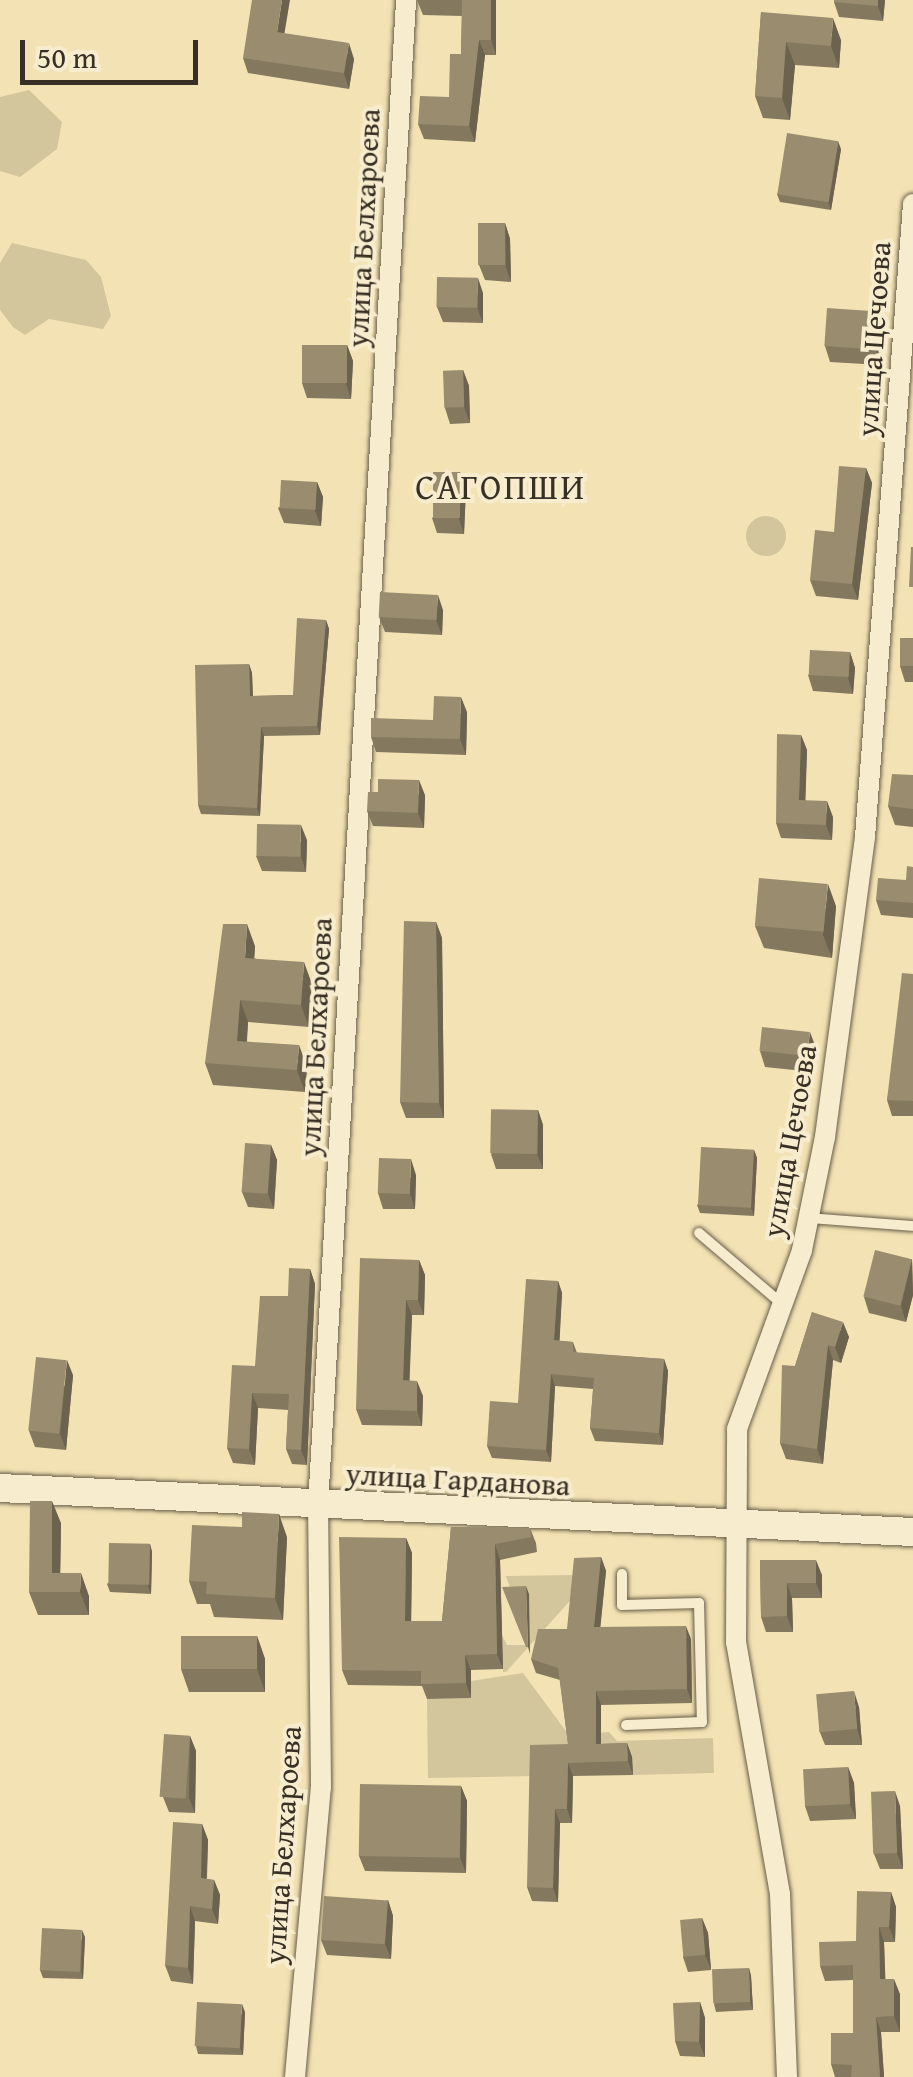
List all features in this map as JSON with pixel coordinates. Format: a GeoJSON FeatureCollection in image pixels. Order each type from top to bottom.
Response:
{"type":"FeatureCollection","features":[{"type":"Feature","properties":{"kind":"street","name":"улица Белхароева"},"geometry":{"type":"LineString","coordinates":[[294,2077],[322,1787],[318,1505],[406,0]]}},
{"type":"Feature","properties":{"kind":"street","name":"улица Цечоева"},"geometry":{"type":"LineString","coordinates":[[788,2077],[784,1936],[736,1642],[737,1429],[809,1218],[865,838],[913,204]]}},
{"type":"Feature","properties":{"kind":"street","name":"улица Гарданова"},"geometry":{"type":"LineString","coordinates":[[0,1488],[913,1532]]}},
{"type":"Feature","properties":{"kind":"lane"},"geometry":{"type":"LineString","coordinates":[[809,1218],[913,1226]]}},
{"type":"Feature","properties":{"kind":"lane"},"geometry":{"type":"LineString","coordinates":[[699,1232],[782,1304]]}},
{"type":"Feature","properties":{"kind":"lane"},"geometry":{"type":"LineString","coordinates":[[622,1574],[622,1605],[698,1603],[707,1722],[626,1725]]}},
{"type":"Feature","properties":{"kind":"shaded area"},"geometry":{"type":"Polygon","coordinates":[[[29,90],[62,122],[57,149],[20,177],[0,171],[0,97],[29,90]]]}},
{"type":"Feature","properties":{"kind":"shaded area"},"geometry":{"type":"Polygon","coordinates":[[[12,243],[86,260],[101,277],[111,316],[103,329],[49,319],[25,335],[13,327],[0,310],[0,263],[12,243]]]}},
{"type":"Feature","properties":{"kind":"shaded area"},"geometry":{"type":"Polygon","coordinates":[[[766,516],[780,522],[786,536],[780,550],[766,556],[752,550],[746,536],[752,522],[766,516]]]}},
{"type":"Feature","properties":{"kind":"shaded area"},"geometry":{"type":"Polygon","coordinates":[[[575,1575],[576,1594],[506,1672],[503,1672],[502,1635],[507,1645],[530,1645],[506,1576],[575,1575]]]}},
{"type":"Feature","properties":{"kind":"shaded area"},"geometry":{"type":"Polygon","coordinates":[[[523,1673],[577,1746],[535,1776],[428,1778],[427,1699],[471,1698],[471,1681],[523,1673]]]}},
{"type":"Feature","properties":{"kind":"shaded area"},"geometry":{"type":"Polygon","coordinates":[[[609,1732],[617,1741],[713,1738],[714,1773],[633,1775],[632,1757],[588,1758],[595,1733],[609,1732]]]}},
{"type":"Feature","properties":{"kind":"building"},"geometry":{"type":"Polygon","coordinates":[[[252,0],[282,0],[277,32],[349,43],[344,73],[243,58],[252,0]]]}},
{"type":"Feature","properties":{"kind":"building"},"geometry":{"type":"Polygon","coordinates":[[[462,0],[491,0],[491,40],[479,40],[469,126],[418,124],[420,96],[449,97],[450,54],[461,54],[462,0]]]}},
{"type":"Feature","properties":{"kind":"building"},"geometry":{"type":"Polygon","coordinates":[[[878,0],[878,6],[834,2],[878,0]]]}},
{"type":"Feature","properties":{"kind":"building"},"geometry":{"type":"Polygon","coordinates":[[[761,12],[833,18],[831,46],[786,42],[782,98],[755,96],[761,12]]]}},
{"type":"Feature","properties":{"kind":"building"},"geometry":{"type":"Polygon","coordinates":[[[787,133],[838,141],[829,202],[777,194],[787,133]]]}},
{"type":"Feature","properties":{"kind":"building"},"geometry":{"type":"Polygon","coordinates":[[[478,223],[505,223],[505,265],[478,265],[478,223]]]}},
{"type":"Feature","properties":{"kind":"building"},"geometry":{"type":"Polygon","coordinates":[[[437,277],[478,278],[477,308],[436,307],[437,277]]]}},
{"type":"Feature","properties":{"kind":"building"},"geometry":{"type":"Polygon","coordinates":[[[827,308],[878,312],[875,349],[824,346],[827,308]]]}},
{"type":"Feature","properties":{"kind":"building"},"geometry":{"type":"Polygon","coordinates":[[[302,345],[347,345],[347,383],[302,383],[302,345]]]}},
{"type":"Feature","properties":{"kind":"building"},"geometry":{"type":"Polygon","coordinates":[[[463,370],[464,407],[444,408],[443,371],[463,370]]]}},
{"type":"Feature","properties":{"kind":"building"},"geometry":{"type":"Polygon","coordinates":[[[839,466],[866,468],[852,584],[810,580],[815,530],[834,532],[839,466]]]}},
{"type":"Feature","properties":{"kind":"building"},"geometry":{"type":"Polygon","coordinates":[[[433,472],[460,472],[460,518],[433,518],[433,472]]]}},
{"type":"Feature","properties":{"kind":"building"},"geometry":{"type":"Polygon","coordinates":[[[281,480],[317,482],[315,510],[280,508],[281,480]]]}},
{"type":"Feature","properties":{"kind":"building"},"geometry":{"type":"Polygon","coordinates":[[[911,547],[913,587],[909,587],[911,547]]]}},
{"type":"Feature","properties":{"kind":"building"},"geometry":{"type":"Polygon","coordinates":[[[380,592],[438,595],[437,620],[379,617],[380,592]]]}},
{"type":"Feature","properties":{"kind":"building"},"geometry":{"type":"Polygon","coordinates":[[[297,618],[326,620],[317,726],[261,727],[257,808],[198,805],[195,665],[249,664],[250,696],[293,695],[297,618]]]}},
{"type":"Feature","properties":{"kind":"building"},"geometry":{"type":"Polygon","coordinates":[[[900,638],[913,638],[913,666],[900,666],[900,638]]]}},
{"type":"Feature","properties":{"kind":"building"},"geometry":{"type":"Polygon","coordinates":[[[810,650],[850,652],[849,677],[809,675],[810,650]]]}},
{"type":"Feature","properties":{"kind":"building"},"geometry":{"type":"Polygon","coordinates":[[[434,696],[461,697],[460,739],[371,737],[371,718],[433,720],[434,696]]]}},
{"type":"Feature","properties":{"kind":"building"},"geometry":{"type":"Polygon","coordinates":[[[777,734],[801,735],[799,800],[827,801],[826,825],[776,823],[777,734]]]}},
{"type":"Feature","properties":{"kind":"building"},"geometry":{"type":"Polygon","coordinates":[[[892,774],[913,775],[913,809],[888,806],[892,774]]]}},
{"type":"Feature","properties":{"kind":"building"},"geometry":{"type":"Polygon","coordinates":[[[378,779],[419,780],[418,813],[367,811],[368,792],[378,792],[378,779]]]}},
{"type":"Feature","properties":{"kind":"building"},"geometry":{"type":"Polygon","coordinates":[[[257,824],[301,825],[300,857],[256,856],[257,824]]]}},
{"type":"Feature","properties":{"kind":"building"},"geometry":{"type":"Polygon","coordinates":[[[907,866],[913,867],[913,903],[876,900],[878,878],[906,880],[907,866]]]}},
{"type":"Feature","properties":{"kind":"building"},"geometry":{"type":"Polygon","coordinates":[[[759,878],[828,884],[824,932],[755,926],[759,878]]]}},
{"type":"Feature","properties":{"kind":"building"},"geometry":{"type":"Polygon","coordinates":[[[404,921],[436,922],[439,1103],[400,1102],[404,921]]]}},
{"type":"Feature","properties":{"kind":"building"},"geometry":{"type":"Polygon","coordinates":[[[223,924],[247,924],[245,958],[304,962],[301,1005],[240,1000],[237,1041],[299,1045],[297,1070],[205,1063],[223,924]]]}},
{"type":"Feature","properties":{"kind":"building"},"geometry":{"type":"Polygon","coordinates":[[[902,973],[913,974],[913,1101],[887,1100],[902,973]]]}},
{"type":"Feature","properties":{"kind":"building"},"geometry":{"type":"Polygon","coordinates":[[[762,1027],[810,1032],[807,1056],[759,1051],[762,1027]]]}},
{"type":"Feature","properties":{"kind":"building"},"geometry":{"type":"Polygon","coordinates":[[[491,1109],[538,1110],[537,1154],[490,1153],[491,1109]]]}},
{"type":"Feature","properties":{"kind":"building"},"geometry":{"type":"Polygon","coordinates":[[[245,1143],[271,1145],[268,1194],[242,1192],[245,1143]]]}},
{"type":"Feature","properties":{"kind":"building"},"geometry":{"type":"Polygon","coordinates":[[[701,1147],[754,1150],[751,1208],[698,1205],[701,1147]]]}},
{"type":"Feature","properties":{"kind":"building"},"geometry":{"type":"Polygon","coordinates":[[[379,1158],[411,1159],[410,1194],[378,1193],[379,1158]]]}},
{"type":"Feature","properties":{"kind":"building"},"geometry":{"type":"Polygon","coordinates":[[[875,1250],[912,1259],[900,1306],[863,1297],[875,1250]]]}},
{"type":"Feature","properties":{"kind":"building"},"geometry":{"type":"Polygon","coordinates":[[[360,1258],[419,1260],[418,1300],[406,1300],[403,1380],[417,1381],[417,1411],[356,1409],[360,1258]]]}},
{"type":"Feature","properties":{"kind":"building"},"geometry":{"type":"Polygon","coordinates":[[[289,1268],[310,1269],[301,1450],[286,1449],[289,1394],[252,1393],[249,1449],[227,1448],[232,1365],[255,1366],[260,1296],[288,1296],[289,1268]]]}},
{"type":"Feature","properties":{"kind":"building"},"geometry":{"type":"Polygon","coordinates":[[[526,1279],[558,1281],[554,1340],[573,1342],[573,1352],[664,1359],[659,1433],[590,1428],[594,1378],[551,1374],[546,1450],[487,1446],[490,1401],[518,1403],[526,1279]]]}},
{"type":"Feature","properties":{"kind":"building"},"geometry":{"type":"Polygon","coordinates":[[[812,1312],[843,1322],[835,1347],[828,1345],[817,1449],[780,1443],[782,1365],[795,1366],[812,1312]]]}},
{"type":"Feature","properties":{"kind":"building"},"geometry":{"type":"Polygon","coordinates":[[[36,1357],[67,1360],[59,1434],[28,1431],[36,1357]]]}},
{"type":"Feature","properties":{"kind":"building"},"geometry":{"type":"Polygon","coordinates":[[[30,1501],[52,1501],[52,1573],[81,1573],[80,1592],[29,1592],[30,1501]]]}},
{"type":"Feature","properties":{"kind":"building"},"geometry":{"type":"Polygon","coordinates":[[[242,1512],[279,1514],[275,1598],[206,1594],[207,1582],[189,1581],[192,1525],[242,1527],[242,1512]]]}},
{"type":"Feature","properties":{"kind":"building"},"geometry":{"type":"Polygon","coordinates":[[[451,1527],[530,1528],[531,1537],[495,1544],[497,1654],[465,1655],[466,1683],[421,1684],[421,1671],[342,1670],[339,1537],[406,1538],[405,1621],[442,1621],[451,1527]]]}},
{"type":"Feature","properties":{"kind":"building"},"geometry":{"type":"Polygon","coordinates":[[[109,1543],[150,1544],[149,1585],[108,1584],[109,1543]]]}},
{"type":"Feature","properties":{"kind":"building"},"geometry":{"type":"Polygon","coordinates":[[[601,1557],[594,1627],[686,1626],[687,1689],[596,1691],[596,1744],[627,1743],[628,1761],[568,1763],[567,1809],[555,1809],[553,1888],[527,1887],[530,1745],[568,1744],[558,1668],[531,1659],[538,1629],[567,1629],[574,1558],[601,1557]]]}},
{"type":"Feature","properties":{"kind":"building"},"geometry":{"type":"Polygon","coordinates":[[[760,1560],[816,1560],[816,1583],[787,1583],[787,1616],[761,1617],[760,1560]]]}},
{"type":"Feature","properties":{"kind":"building"},"geometry":{"type":"Polygon","coordinates":[[[526,1586],[528,1647],[502,1587],[526,1586]]]}},
{"type":"Feature","properties":{"kind":"building"},"geometry":{"type":"Polygon","coordinates":[[[181,1636],[257,1636],[257,1669],[181,1669],[181,1636]]]}},
{"type":"Feature","properties":{"kind":"building"},"geometry":{"type":"Polygon","coordinates":[[[854,1691],[857,1729],[819,1732],[816,1694],[854,1691]]]}},
{"type":"Feature","properties":{"kind":"building"},"geometry":{"type":"Polygon","coordinates":[[[164,1734],[190,1736],[186,1799],[160,1797],[164,1734]]]}},
{"type":"Feature","properties":{"kind":"building"},"geometry":{"type":"Polygon","coordinates":[[[848,1767],[850,1804],[805,1806],[803,1769],[848,1767]]]}},
{"type":"Feature","properties":{"kind":"building"},"geometry":{"type":"Polygon","coordinates":[[[360,1784],[461,1786],[460,1858],[359,1856],[360,1784]]]}},
{"type":"Feature","properties":{"kind":"building"},"geometry":{"type":"Polygon","coordinates":[[[895,1791],[897,1853],[873,1854],[871,1792],[895,1791]]]}},
{"type":"Feature","properties":{"kind":"building"},"geometry":{"type":"Polygon","coordinates":[[[173,1822],[202,1824],[201,1878],[214,1880],[212,1909],[190,1906],[188,1968],[165,1965],[173,1822]]]}},
{"type":"Feature","properties":{"kind":"building"},"geometry":{"type":"Polygon","coordinates":[[[857,1891],[891,1892],[889,1927],[879,1927],[880,1979],[894,1979],[894,2016],[876,2017],[880,2077],[851,2077],[852,2065],[831,2064],[831,2033],[853,2033],[853,1965],[820,1966],[819,1942],[856,1941],[857,1891]]]}},
{"type":"Feature","properties":{"kind":"building"},"geometry":{"type":"Polygon","coordinates":[[[324,1896],[388,1900],[385,1944],[321,1940],[324,1896]]]}},
{"type":"Feature","properties":{"kind":"building"},"geometry":{"type":"Polygon","coordinates":[[[702,1918],[705,1955],[683,1957],[680,1920],[702,1918]]]}},
{"type":"Feature","properties":{"kind":"building"},"geometry":{"type":"Polygon","coordinates":[[[42,1928],[82,1930],[80,1972],[40,1970],[42,1928]]]}},
{"type":"Feature","properties":{"kind":"building"},"geometry":{"type":"Polygon","coordinates":[[[749,1968],[750,2002],[713,2003],[712,1969],[749,1968]]]}},
{"type":"Feature","properties":{"kind":"building"},"geometry":{"type":"Polygon","coordinates":[[[197,2002],[242,2004],[240,2048],[195,2046],[197,2002]]]}},
{"type":"Feature","properties":{"kind":"building"},"geometry":{"type":"Polygon","coordinates":[[[700,2002],[699,2042],[675,2041],[673,2003],[700,2002]]]}},
{"type":"Feature","properties":{"kind":"district","name":"САГОПШИ"},"geometry":{"type":"Point","coordinates":[501,487]}}]}
